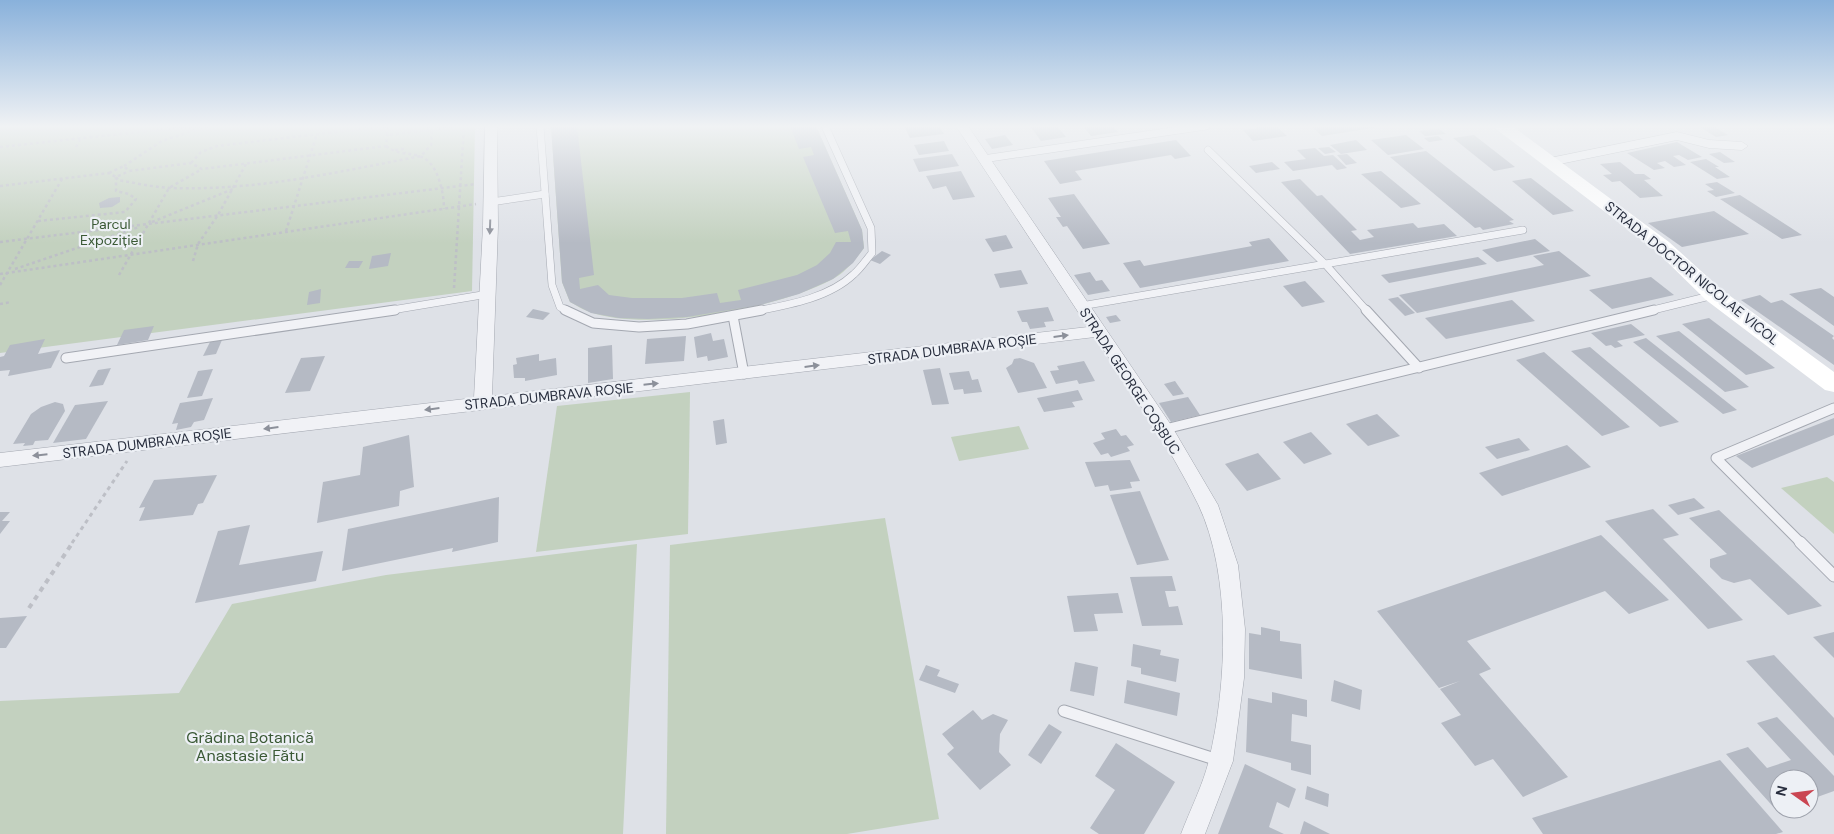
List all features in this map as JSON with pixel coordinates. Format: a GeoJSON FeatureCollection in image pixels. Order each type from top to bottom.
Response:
{"type":"FeatureCollection","features":[{"type":"Feature","properties":{"kind":"street"},"geometry":{"type":"LineString","coordinates":[[481,403],[484,393],[492,165]]}},
{"type":"Feature","properties":{"kind":"street","name":"STRADA GEORGE COȘBUC"},"geometry":{"type":"LineString","coordinates":[[987,165],[1165,429],[1208,505],[1228,565],[1234,630],[1233,678],[1221,761],[1193,834]]}},
{"type":"Feature","properties":{"kind":"street","name":"STRADA DOCTOR NICOLAE VICOL"},"geometry":{"type":"LineString","coordinates":[[1554,165],[1662,246],[1714,295],[1834,384]]}},
{"type":"Feature","properties":{"kind":"street","name":"STRADA DUMBRAVA ROȘIE"},"geometry":{"type":"LineString","coordinates":[[0,460],[1099,332]]}},
{"type":"Feature","properties":{"kind":"lane"},"geometry":{"type":"LineString","coordinates":[[543,165],[552,285],[560,307],[593,323],[639,327],[687,324],[786,305],[823,293],[853,275],[872,253],[871,228],[843,165]]}},
{"type":"Feature","properties":{"kind":"lane"},"geometry":{"type":"LineString","coordinates":[[1223,165],[1326,265],[1419,368]]}},
{"type":"Feature","properties":{"kind":"lane"},"geometry":{"type":"LineString","coordinates":[[491,202],[545,194]]}},
{"type":"Feature","properties":{"kind":"lane"},"geometry":{"type":"LineString","coordinates":[[1081,306],[1523,230]]}},
{"type":"Feature","properties":{"kind":"lane"},"geometry":{"type":"LineString","coordinates":[[66,358],[453,302],[488,294]]}},
{"type":"Feature","properties":{"kind":"lane"},"geometry":{"type":"LineString","coordinates":[[1165,429],[1714,295]]}},
{"type":"Feature","properties":{"kind":"lane"},"geometry":{"type":"LineString","coordinates":[[732,316],[744,374]]}},
{"type":"Feature","properties":{"kind":"lane"},"geometry":{"type":"LineString","coordinates":[[1834,408],[1716,458],[1834,576]]}},
{"type":"Feature","properties":{"kind":"lane"},"geometry":{"type":"LineString","coordinates":[[1064,711],[1221,761]]}},
{"type":"Feature","properties":{"kind":"path"},"geometry":{"type":"LineString","coordinates":[[116,177],[129,171],[176,165]]}},
{"type":"Feature","properties":{"kind":"path"},"geometry":{"type":"LineString","coordinates":[[195,165],[202,168]]}},
{"type":"Feature","properties":{"kind":"path"},"geometry":{"type":"LineString","coordinates":[[119,275],[168,188],[202,168],[229,165]]}},
{"type":"Feature","properties":{"kind":"path"},"geometry":{"type":"LineString","coordinates":[[193,261],[198,244],[218,215],[245,165]]}},
{"type":"Feature","properties":{"kind":"path"},"geometry":{"type":"LineString","coordinates":[[286,231],[308,165]]}},
{"type":"Feature","properties":{"kind":"path"},"geometry":{"type":"LineString","coordinates":[[109,173],[118,180],[168,188],[233,188],[303,178],[373,165]]}},
{"type":"Feature","properties":{"kind":"path"},"geometry":{"type":"LineString","coordinates":[[430,165],[438,173],[444,188],[444,209]]}},
{"type":"Feature","properties":{"kind":"path"},"geometry":{"type":"LineString","coordinates":[[453,302],[461,165]]}},
{"type":"Feature","properties":{"kind":"path"},"geometry":{"type":"LineString","coordinates":[[0,186],[109,173],[124,166],[129,171]]}},
{"type":"Feature","properties":{"kind":"path"},"geometry":{"type":"LineString","coordinates":[[38,221],[126,212],[136,198],[116,191],[116,177]]}},
{"type":"Feature","properties":{"kind":"path"},"geometry":{"type":"LineString","coordinates":[[0,285],[62,179]]}},
{"type":"Feature","properties":{"kind":"path"},"geometry":{"type":"LineString","coordinates":[[0,242],[492,182]]}},
{"type":"Feature","properties":{"kind":"path"},"geometry":{"type":"LineString","coordinates":[[0,274],[147,224],[233,188]]}},
{"type":"Feature","properties":{"kind":"path"},"geometry":{"type":"LineString","coordinates":[[7,272],[491,202]]}},
{"type":"Feature","properties":{"kind":"path"},"geometry":{"type":"LineString","coordinates":[[0,304],[11,302]]}},
{"type":"Feature","properties":{"kind":"path"},"geometry":{"type":"LineString","coordinates":[[29,608],[139,444]]}},
{"type":"Feature","properties":{"kind":"green space","name":"Parcul Expoziției"},"geometry":{"type":"Polygon","coordinates":[[[0,165],[474,165],[472,291],[0,353],[0,165]]]}},
{"type":"Feature","properties":{"kind":"green space"},"geometry":{"type":"Polygon","coordinates":[[[554,165],[833,165],[862,230],[864,248],[853,262],[836,277],[808,290],[747,308],[678,318],[644,320],[615,318],[587,311],[570,302],[562,282],[554,165]]]}},
{"type":"Feature","properties":{"kind":"green space"},"geometry":{"type":"Polygon","coordinates":[[[690,392],[688,534],[536,552],[557,406],[690,392]]]}},
{"type":"Feature","properties":{"kind":"green space"},"geometry":{"type":"Polygon","coordinates":[[[1019,426],[1029,449],[959,461],[951,437],[1019,426]]]}},
{"type":"Feature","properties":{"kind":"green space"},"geometry":{"type":"Polygon","coordinates":[[[1827,477],[1834,482],[1834,534],[1781,488],[1827,477]]]}},
{"type":"Feature","properties":{"kind":"green space"},"geometry":{"type":"Polygon","coordinates":[[[885,518],[939,819],[847,834],[666,834],[670,545],[885,518]]]}},
{"type":"Feature","properties":{"kind":"green space","name":"Grădina Botanică Anastasie Fătu"},"geometry":{"type":"Polygon","coordinates":[[[637,544],[623,834],[0,834],[0,701],[179,693],[232,604],[386,575],[637,544]]]}},
{"type":"Feature","properties":{"kind":"building"},"geometry":{"type":"Polygon","coordinates":[[[554,165],[581,165],[594,275],[579,278],[580,289],[598,285],[609,295],[632,298],[682,298],[717,293],[720,303],[741,300],[738,290],[797,275],[817,265],[830,253],[836,242],[851,242],[848,231],[835,233],[806,165],[833,165],[862,230],[864,248],[853,263],[833,279],[799,294],[760,305],[687,317],[619,318],[591,313],[570,302],[562,282],[554,165]]]}},
{"type":"Feature","properties":{"kind":"building"},"geometry":{"type":"Polygon","coordinates":[[[916,165],[959,166],[919,172],[916,165]]]}},
{"type":"Feature","properties":{"kind":"building"},"geometry":{"type":"Polygon","coordinates":[[[1047,165],[1111,165],[1075,171],[1082,180],[1060,184],[1047,165]]]}},
{"type":"Feature","properties":{"kind":"building"},"geometry":{"type":"Polygon","coordinates":[[[1275,165],[1280,169],[1256,173],[1249,166],[1275,165]]]}},
{"type":"Feature","properties":{"kind":"building"},"geometry":{"type":"Polygon","coordinates":[[[1287,165],[1344,165],[1347,168],[1337,170],[1332,165],[1293,171],[1287,165]]]}},
{"type":"Feature","properties":{"kind":"building"},"geometry":{"type":"Polygon","coordinates":[[[1399,165],[1444,165],[1514,220],[1509,221],[1514,224],[1483,230],[1480,227],[1475,228],[1399,165]]]}},
{"type":"Feature","properties":{"kind":"building"},"geometry":{"type":"Polygon","coordinates":[[[1486,165],[1512,165],[1515,167],[1494,171],[1486,165]]]}},
{"type":"Feature","properties":{"kind":"building"},"geometry":{"type":"Polygon","coordinates":[[[1601,165],[1624,165],[1635,174],[1644,174],[1651,179],[1644,180],[1663,196],[1640,198],[1620,181],[1612,182],[1603,175],[1612,174],[1601,165]]]}},
{"type":"Feature","properties":{"kind":"building"},"geometry":{"type":"Polygon","coordinates":[[[1646,165],[1660,165],[1665,168],[1654,170],[1646,165]]]}},
{"type":"Feature","properties":{"kind":"building"},"geometry":{"type":"Polygon","coordinates":[[[1671,165],[1686,165],[1674,167],[1671,165]]]}},
{"type":"Feature","properties":{"kind":"building"},"geometry":{"type":"Polygon","coordinates":[[[1695,165],[1716,165],[1719,167],[1715,167],[1730,177],[1717,179],[1695,165]]]}},
{"type":"Feature","properties":{"kind":"building"},"geometry":{"type":"Polygon","coordinates":[[[961,171],[975,197],[953,200],[946,186],[933,189],[926,176],[961,171]]]}},
{"type":"Feature","properties":{"kind":"building"},"geometry":{"type":"Polygon","coordinates":[[[1381,171],[1421,204],[1401,208],[1361,174],[1381,171]]]}},
{"type":"Feature","properties":{"kind":"building"},"geometry":{"type":"Polygon","coordinates":[[[1531,178],[1574,211],[1553,215],[1512,181],[1531,178]]]}},
{"type":"Feature","properties":{"kind":"building"},"geometry":{"type":"Polygon","coordinates":[[[1300,179],[1317,196],[1322,195],[1357,230],[1351,231],[1360,240],[1374,237],[1367,230],[1413,223],[1418,228],[1444,224],[1457,236],[1350,254],[1281,182],[1300,179]]]}},
{"type":"Feature","properties":{"kind":"building"},"geometry":{"type":"Polygon","coordinates":[[[1717,182],[1735,193],[1716,197],[1707,191],[1714,190],[1705,184],[1717,182]]]}},
{"type":"Feature","properties":{"kind":"building"},"geometry":{"type":"Polygon","coordinates":[[[1074,194],[1110,244],[1083,249],[1067,226],[1063,227],[1056,217],[1061,217],[1048,198],[1074,194]]]}},
{"type":"Feature","properties":{"kind":"building"},"geometry":{"type":"Polygon","coordinates":[[[1740,195],[1802,235],[1782,239],[1720,199],[1740,195]]]}},
{"type":"Feature","properties":{"kind":"building"},"geometry":{"type":"Polygon","coordinates":[[[120,197],[120,202],[112,207],[100,208],[99,203],[109,198],[120,197]]]}},
{"type":"Feature","properties":{"kind":"building"},"geometry":{"type":"Polygon","coordinates":[[[1714,211],[1749,234],[1682,247],[1648,223],[1714,211]]]}},
{"type":"Feature","properties":{"kind":"building"},"geometry":{"type":"Polygon","coordinates":[[[1006,235],[1013,248],[993,252],[985,239],[1006,235]]]}},
{"type":"Feature","properties":{"kind":"building"},"geometry":{"type":"Polygon","coordinates":[[[1269,238],[1289,261],[1140,288],[1123,263],[1140,260],[1144,266],[1252,246],[1249,242],[1269,238]]]}},
{"type":"Feature","properties":{"kind":"building"},"geometry":{"type":"Polygon","coordinates":[[[1535,239],[1550,251],[1497,262],[1482,250],[1535,239]]]}},
{"type":"Feature","properties":{"kind":"building"},"geometry":{"type":"Polygon","coordinates":[[[882,251],[891,255],[880,264],[870,260],[882,251]]]}},
{"type":"Feature","properties":{"kind":"building"},"geometry":{"type":"Polygon","coordinates":[[[1559,251],[1591,276],[1417,313],[1399,295],[1544,265],[1533,256],[1559,251]]]}},
{"type":"Feature","properties":{"kind":"building"},"geometry":{"type":"Polygon","coordinates":[[[391,253],[388,266],[369,269],[372,256],[391,253]]]}},
{"type":"Feature","properties":{"kind":"building"},"geometry":{"type":"Polygon","coordinates":[[[1478,257],[1487,264],[1389,283],[1381,275],[1478,257]]]}},
{"type":"Feature","properties":{"kind":"building"},"geometry":{"type":"Polygon","coordinates":[[[349,261],[363,261],[359,268],[345,268],[349,261]]]}},
{"type":"Feature","properties":{"kind":"building"},"geometry":{"type":"Polygon","coordinates":[[[1021,270],[1028,284],[1000,288],[994,274],[1021,270]]]}},
{"type":"Feature","properties":{"kind":"building"},"geometry":{"type":"Polygon","coordinates":[[[1090,272],[1096,281],[1102,280],[1110,291],[1088,295],[1074,275],[1090,272]]]}},
{"type":"Feature","properties":{"kind":"building"},"geometry":{"type":"Polygon","coordinates":[[[1651,277],[1674,295],[1612,309],[1589,290],[1651,277]]]}},
{"type":"Feature","properties":{"kind":"building"},"geometry":{"type":"Polygon","coordinates":[[[1305,281],[1325,302],[1302,307],[1283,286],[1305,281]]]}},
{"type":"Feature","properties":{"kind":"building"},"geometry":{"type":"Polygon","coordinates":[[[1821,288],[1834,297],[1834,326],[1789,294],[1821,288]]]}},
{"type":"Feature","properties":{"kind":"building"},"geometry":{"type":"Polygon","coordinates":[[[321,289],[320,303],[307,305],[309,292],[321,289]]]}},
{"type":"Feature","properties":{"kind":"building"},"geometry":{"type":"Polygon","coordinates":[[[1760,295],[1771,303],[1782,300],[1834,336],[1832,338],[1834,340],[1834,365],[1741,300],[1760,295]]]}},
{"type":"Feature","properties":{"kind":"building"},"geometry":{"type":"Polygon","coordinates":[[[1398,297],[1415,313],[1405,316],[1388,299],[1398,297]]]}},
{"type":"Feature","properties":{"kind":"building"},"geometry":{"type":"Polygon","coordinates":[[[1512,300],[1535,321],[1446,339],[1425,318],[1512,300]]]}},
{"type":"Feature","properties":{"kind":"building"},"geometry":{"type":"Polygon","coordinates":[[[1048,307],[1054,321],[1044,322],[1046,327],[1030,329],[1027,322],[1022,322],[1017,311],[1048,307]]]}},
{"type":"Feature","properties":{"kind":"building"},"geometry":{"type":"Polygon","coordinates":[[[533,309],[550,313],[543,320],[526,317],[533,309]]]}},
{"type":"Feature","properties":{"kind":"building"},"geometry":{"type":"Polygon","coordinates":[[[1116,315],[1121,321],[1110,323],[1106,317],[1116,315]]]}},
{"type":"Feature","properties":{"kind":"building"},"geometry":{"type":"Polygon","coordinates":[[[1709,318],[1775,368],[1746,375],[1682,324],[1709,318]]]}},
{"type":"Feature","properties":{"kind":"building"},"geometry":{"type":"Polygon","coordinates":[[[1631,324],[1645,335],[1617,341],[1623,346],[1615,348],[1611,345],[1606,346],[1591,333],[1631,324]]]}},
{"type":"Feature","properties":{"kind":"building"},"geometry":{"type":"Polygon","coordinates":[[[154,326],[148,340],[117,345],[124,330],[154,326]]]}},
{"type":"Feature","properties":{"kind":"building"},"geometry":{"type":"Polygon","coordinates":[[[1679,331],[1749,387],[1725,392],[1656,336],[1679,331]]]}},
{"type":"Feature","properties":{"kind":"building"},"geometry":{"type":"Polygon","coordinates":[[[711,333],[713,341],[724,339],[728,357],[708,361],[707,356],[697,358],[694,337],[711,333]]]}},
{"type":"Feature","properties":{"kind":"building"},"geometry":{"type":"Polygon","coordinates":[[[686,336],[684,361],[645,364],[647,339],[686,336]]]}},
{"type":"Feature","properties":{"kind":"building"},"geometry":{"type":"Polygon","coordinates":[[[1646,338],[1737,410],[1723,414],[1633,342],[1646,338]]]}},
{"type":"Feature","properties":{"kind":"building"},"geometry":{"type":"Polygon","coordinates":[[[45,339],[38,354],[60,350],[51,368],[8,376],[10,370],[0,371],[0,357],[4,356],[10,345],[45,339]]]}},
{"type":"Feature","properties":{"kind":"building"},"geometry":{"type":"Polygon","coordinates":[[[222,340],[216,354],[203,356],[210,342],[222,340]]]}},
{"type":"Feature","properties":{"kind":"building"},"geometry":{"type":"Polygon","coordinates":[[[612,345],[613,379],[588,383],[588,348],[612,345]]]}},
{"type":"Feature","properties":{"kind":"building"},"geometry":{"type":"Polygon","coordinates":[[[1590,347],[1679,422],[1660,427],[1571,351],[1590,347]]]}},
{"type":"Feature","properties":{"kind":"building"},"geometry":{"type":"Polygon","coordinates":[[[1544,352],[1630,427],[1602,436],[1516,360],[1544,352]]]}},
{"type":"Feature","properties":{"kind":"building"},"geometry":{"type":"Polygon","coordinates":[[[539,354],[539,361],[556,358],[557,375],[525,381],[525,378],[514,378],[513,365],[517,364],[516,358],[539,354]]]}},
{"type":"Feature","properties":{"kind":"building"},"geometry":{"type":"Polygon","coordinates":[[[325,356],[310,391],[285,393],[301,358],[325,356]]]}},
{"type":"Feature","properties":{"kind":"building"},"geometry":{"type":"Polygon","coordinates":[[[1020,358],[1034,363],[1047,388],[1018,393],[1006,368],[1012,364],[1014,359],[1020,358]]]}},
{"type":"Feature","properties":{"kind":"building"},"geometry":{"type":"Polygon","coordinates":[[[1084,361],[1095,381],[1079,384],[1077,380],[1056,384],[1050,371],[1059,370],[1057,366],[1084,361]]]}},
{"type":"Feature","properties":{"kind":"building"},"geometry":{"type":"Polygon","coordinates":[[[111,368],[103,385],[89,387],[98,370],[111,368]]]}},
{"type":"Feature","properties":{"kind":"building"},"geometry":{"type":"Polygon","coordinates":[[[940,368],[949,404],[932,405],[923,370],[940,368]]]}},
{"type":"Feature","properties":{"kind":"building"},"geometry":{"type":"Polygon","coordinates":[[[213,369],[202,396],[187,398],[198,371],[213,369]]]}},
{"type":"Feature","properties":{"kind":"building"},"geometry":{"type":"Polygon","coordinates":[[[969,371],[972,380],[978,379],[982,392],[964,394],[963,389],[954,390],[949,373],[969,371]]]}},
{"type":"Feature","properties":{"kind":"building"},"geometry":{"type":"Polygon","coordinates":[[[1175,381],[1184,394],[1173,396],[1164,384],[1175,381]]]}},
{"type":"Feature","properties":{"kind":"building"},"geometry":{"type":"Polygon","coordinates":[[[1078,390],[1083,400],[1072,402],[1075,407],[1044,412],[1037,398],[1078,390]]]}},
{"type":"Feature","properties":{"kind":"building"},"geometry":{"type":"Polygon","coordinates":[[[1188,397],[1200,415],[1171,422],[1159,403],[1188,397]]]}},
{"type":"Feature","properties":{"kind":"building"},"geometry":{"type":"Polygon","coordinates":[[[213,398],[204,420],[194,422],[191,427],[176,430],[178,423],[172,424],[180,403],[213,398]]]}},
{"type":"Feature","properties":{"kind":"building"},"geometry":{"type":"Polygon","coordinates":[[[108,401],[86,439],[53,443],[75,405],[108,401]]]}},
{"type":"Feature","properties":{"kind":"building"},"geometry":{"type":"Polygon","coordinates":[[[55,402],[63,404],[65,411],[48,440],[35,441],[33,445],[23,446],[25,443],[13,444],[31,414],[41,407],[55,402]]]}},
{"type":"Feature","properties":{"kind":"building"},"geometry":{"type":"Polygon","coordinates":[[[1377,414],[1400,436],[1368,446],[1346,424],[1377,414]]]}},
{"type":"Feature","properties":{"kind":"building"},"geometry":{"type":"Polygon","coordinates":[[[1834,418],[1834,435],[1752,468],[1736,456],[1834,418]]]}},
{"type":"Feature","properties":{"kind":"building"},"geometry":{"type":"Polygon","coordinates":[[[724,419],[727,443],[716,445],[713,421],[724,419]]]}},
{"type":"Feature","properties":{"kind":"building"},"geometry":{"type":"Polygon","coordinates":[[[1116,429],[1121,436],[1126,435],[1134,445],[1127,447],[1130,451],[1111,457],[1108,453],[1101,455],[1093,443],[1105,439],[1101,433],[1116,429]]]}},
{"type":"Feature","properties":{"kind":"building"},"geometry":{"type":"Polygon","coordinates":[[[1311,432],[1332,454],[1304,464],[1283,442],[1311,432]]]}},
{"type":"Feature","properties":{"kind":"building"},"geometry":{"type":"Polygon","coordinates":[[[409,435],[414,487],[400,491],[399,506],[317,523],[323,482],[360,475],[363,447],[409,435]]]}},
{"type":"Feature","properties":{"kind":"building"},"geometry":{"type":"Polygon","coordinates":[[[1519,438],[1530,450],[1497,459],[1485,447],[1519,438]]]}},
{"type":"Feature","properties":{"kind":"building"},"geometry":{"type":"Polygon","coordinates":[[[1567,445],[1591,467],[1502,496],[1479,473],[1567,445]]]}},
{"type":"Feature","properties":{"kind":"building"},"geometry":{"type":"Polygon","coordinates":[[[1258,453],[1281,479],[1247,491],[1225,464],[1258,453]]]}},
{"type":"Feature","properties":{"kind":"building"},"geometry":{"type":"Polygon","coordinates":[[[1130,460],[1140,481],[1130,482],[1132,488],[1110,491],[1108,485],[1095,487],[1085,462],[1130,460]]]}},
{"type":"Feature","properties":{"kind":"building"},"geometry":{"type":"Polygon","coordinates":[[[217,475],[203,503],[198,504],[193,515],[139,521],[145,507],[139,508],[154,480],[217,475]]]}},
{"type":"Feature","properties":{"kind":"building"},"geometry":{"type":"Polygon","coordinates":[[[1140,491],[1169,560],[1137,565],[1110,495],[1140,491]]]}},
{"type":"Feature","properties":{"kind":"building"},"geometry":{"type":"Polygon","coordinates":[[[499,497],[498,542],[452,552],[453,548],[342,571],[348,529],[499,497]]]}},
{"type":"Feature","properties":{"kind":"building"},"geometry":{"type":"Polygon","coordinates":[[[1694,498],[1705,508],[1678,515],[1668,505],[1694,498]]]}},
{"type":"Feature","properties":{"kind":"building"},"geometry":{"type":"Polygon","coordinates":[[[1653,509],[1679,535],[1663,539],[1743,620],[1708,629],[1605,521],[1653,509]]]}},
{"type":"Feature","properties":{"kind":"building"},"geometry":{"type":"Polygon","coordinates":[[[1719,510],[1822,606],[1788,615],[1750,579],[1734,583],[1722,579],[1710,567],[1710,559],[1727,554],[1689,518],[1719,510]]]}},
{"type":"Feature","properties":{"kind":"building"},"geometry":{"type":"Polygon","coordinates":[[[0,512],[10,512],[2,521],[10,521],[0,534],[0,512]]]}},
{"type":"Feature","properties":{"kind":"building"},"geometry":{"type":"Polygon","coordinates":[[[250,525],[239,565],[323,551],[316,581],[195,603],[218,531],[250,525]]]}},
{"type":"Feature","properties":{"kind":"building"},"geometry":{"type":"Polygon","coordinates":[[[1601,535],[1669,600],[1629,614],[1605,591],[1467,641],[1491,669],[1479,674],[1568,777],[1523,797],[1493,759],[1475,766],[1441,723],[1461,715],[1440,689],[1460,681],[1439,688],[1377,611],[1601,535]]]}},
{"type":"Feature","properties":{"kind":"building"},"geometry":{"type":"Polygon","coordinates":[[[1172,576],[1176,591],[1165,591],[1169,607],[1178,606],[1183,625],[1142,626],[1130,577],[1172,576]]]}},
{"type":"Feature","properties":{"kind":"building"},"geometry":{"type":"Polygon","coordinates":[[[1118,593],[1123,613],[1094,614],[1098,631],[1074,632],[1067,596],[1118,593]]]}},
{"type":"Feature","properties":{"kind":"building"},"geometry":{"type":"Polygon","coordinates":[[[27,616],[6,648],[0,648],[0,618],[27,616]]]}},
{"type":"Feature","properties":{"kind":"building"},"geometry":{"type":"Polygon","coordinates":[[[1261,627],[1280,631],[1280,641],[1301,644],[1302,679],[1249,669],[1249,633],[1261,635],[1261,627]]]}},
{"type":"Feature","properties":{"kind":"building"},"geometry":{"type":"Polygon","coordinates":[[[1834,632],[1834,658],[1813,637],[1834,632]]]}},
{"type":"Feature","properties":{"kind":"building"},"geometry":{"type":"Polygon","coordinates":[[[1133,644],[1161,650],[1160,655],[1179,659],[1176,682],[1141,674],[1141,668],[1131,666],[1133,644]]]}},
{"type":"Feature","properties":{"kind":"building"},"geometry":{"type":"Polygon","coordinates":[[[1774,655],[1834,718],[1834,756],[1746,661],[1774,655]]]}},
{"type":"Feature","properties":{"kind":"building"},"geometry":{"type":"Polygon","coordinates":[[[1075,662],[1098,667],[1094,696],[1070,691],[1075,662]]]}},
{"type":"Feature","properties":{"kind":"building"},"geometry":{"type":"Polygon","coordinates":[[[926,665],[940,670],[937,676],[959,684],[955,693],[919,680],[926,665]]]}},
{"type":"Feature","properties":{"kind":"building"},"geometry":{"type":"Polygon","coordinates":[[[1127,680],[1180,693],[1177,716],[1124,703],[1127,680]]]}},
{"type":"Feature","properties":{"kind":"building"},"geometry":{"type":"Polygon","coordinates":[[[1334,680],[1362,690],[1360,710],[1331,701],[1334,680]]]}},
{"type":"Feature","properties":{"kind":"building"},"geometry":{"type":"Polygon","coordinates":[[[1272,692],[1307,700],[1307,717],[1292,714],[1291,741],[1311,745],[1311,775],[1291,770],[1291,763],[1246,752],[1248,698],[1272,703],[1272,692]]]}},
{"type":"Feature","properties":{"kind":"building"},"geometry":{"type":"Polygon","coordinates":[[[973,710],[982,720],[993,714],[1008,720],[1000,734],[999,752],[1011,765],[980,790],[947,754],[954,748],[942,734],[973,710]]]}},
{"type":"Feature","properties":{"kind":"building"},"geometry":{"type":"Polygon","coordinates":[[[1777,717],[1834,776],[1834,791],[1819,796],[1819,769],[1769,769],[1769,802],[1726,754],[1748,747],[1767,768],[1791,760],[1757,723],[1777,717]]]}},
{"type":"Feature","properties":{"kind":"building"},"geometry":{"type":"Polygon","coordinates":[[[1049,724],[1062,732],[1041,764],[1028,755],[1049,724]]]}},
{"type":"Feature","properties":{"kind":"building"},"geometry":{"type":"Polygon","coordinates":[[[1116,743],[1175,782],[1144,834],[1099,834],[1090,828],[1115,790],[1095,776],[1116,743]]]}},
{"type":"Feature","properties":{"kind":"building"},"geometry":{"type":"Polygon","coordinates":[[[1720,760],[1769,816],[1769,819],[1772,819],[1783,832],[1776,834],[1543,834],[1532,818],[1720,760]]]}},
{"type":"Feature","properties":{"kind":"building"},"geometry":{"type":"Polygon","coordinates":[[[1245,764],[1296,789],[1289,808],[1277,802],[1269,827],[1284,834],[1218,834],[1245,764]]]}},
{"type":"Feature","properties":{"kind":"building"},"geometry":{"type":"Polygon","coordinates":[[[1307,786],[1329,794],[1328,807],[1305,799],[1307,786]]]}},
{"type":"Feature","properties":{"kind":"building"},"geometry":{"type":"Polygon","coordinates":[[[1304,821],[1330,834],[1300,834],[1304,821]]]}}]}
